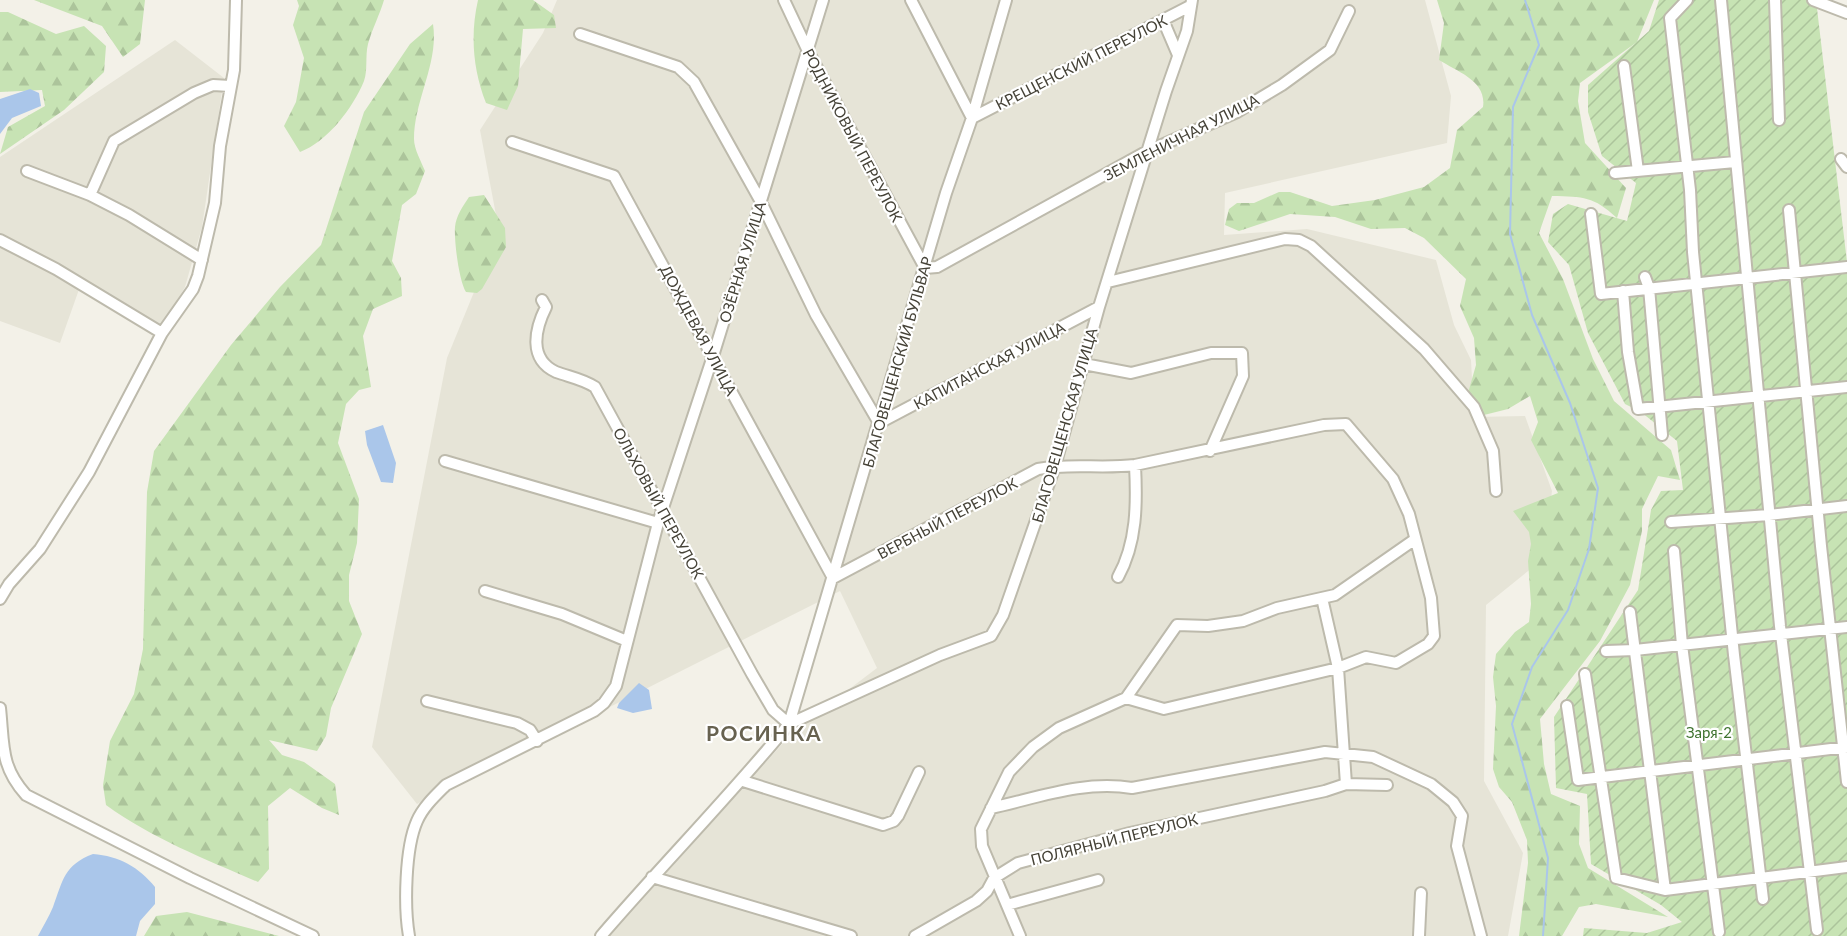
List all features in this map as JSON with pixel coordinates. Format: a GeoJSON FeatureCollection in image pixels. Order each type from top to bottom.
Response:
{"type":"FeatureCollection","features":[{"type":"Feature","properties":{"kind":"street"},"geometry":{"type":"LineString","coordinates":[[0,599],[9,584],[40,549],[89,472],[162,333],[193,289],[215,203],[219,147],[231,86],[236,0]]}},
{"type":"Feature","properties":{"kind":"street","name":"РОДНИКОВЫЙ ПЕРЕУЛОК"},"geometry":{"type":"LineString","coordinates":[[784,0],[808,51],[925,268]]}},
{"type":"Feature","properties":{"kind":"street","name":"ОЗЁРНАЯ УЛИЦА"},"geometry":{"type":"LineString","coordinates":[[409,936],[406,911],[409,862],[414,831],[422,813],[446,785],[583,717],[604,703],[616,686],[658,524],[714,356],[823,0]]}},
{"type":"Feature","properties":{"kind":"street"},"geometry":{"type":"LineString","coordinates":[[911,0],[972,118]]}},
{"type":"Feature","properties":{"kind":"street","name":"БЛАГОВЕЩЕНСКИЙ БУЛЬВАР"},"geometry":{"type":"LineString","coordinates":[[789,724],[946,193],[972,118],[1006,0]]}},
{"type":"Feature","properties":{"kind":"street"},"geometry":{"type":"LineString","coordinates":[[1687,0],[1670,18],[1733,640],[1763,899]]}},
{"type":"Feature","properties":{"kind":"street"},"geometry":{"type":"LineString","coordinates":[[1721,0],[1781,633],[1817,930]]}},
{"type":"Feature","properties":{"kind":"street"},"geometry":{"type":"LineString","coordinates":[[1775,0],[1779,120]]}},
{"type":"Feature","properties":{"kind":"street"},"geometry":{"type":"LineString","coordinates":[[1813,0],[1847,13]]}},
{"type":"Feature","properties":{"kind":"street","name":"КРЕЩЕНСКИЙ ПЕРЕУЛОК"},"geometry":{"type":"LineString","coordinates":[[972,118],[1163,20],[1191,3]]}},
{"type":"Feature","properties":{"kind":"street","name":"БЛАГОВЕЩЕНСКАЯ УЛИЦА"},"geometry":{"type":"LineString","coordinates":[[789,724],[940,655],[991,636],[1009,602],[1055,466],[1099,307],[1146,152],[1187,32],[1191,3]]}},
{"type":"Feature","properties":{"kind":"street","name":"ЗЕМЛЕНИЧНАЯ УЛИЦА"},"geometry":{"type":"LineString","coordinates":[[925,268],[937,267],[1146,152],[1236,112],[1282,85],[1330,50],[1349,11]]}},
{"type":"Feature","properties":{"kind":"street"},"geometry":{"type":"LineString","coordinates":[[1163,20],[1178,55]]}},
{"type":"Feature","properties":{"kind":"street"},"geometry":{"type":"LineString","coordinates":[[580,34],[678,67],[687,75],[704,98],[760,200],[816,315],[879,423]]}},
{"type":"Feature","properties":{"kind":"street"},"geometry":{"type":"LineString","coordinates":[[1624,66],[1638,171]]}},
{"type":"Feature","properties":{"kind":"street"},"geometry":{"type":"LineString","coordinates":[[90,195],[114,141],[194,93],[213,86],[231,86]]}},
{"type":"Feature","properties":{"kind":"street","name":"ДОЖДЕВАЯ УЛИЦА"},"geometry":{"type":"LineString","coordinates":[[512,142],[614,176],[833,578]]}},
{"type":"Feature","properties":{"kind":"street"},"geometry":{"type":"LineString","coordinates":[[1615,173],[1686,164],[1735,162]]}},
{"type":"Feature","properties":{"kind":"street"},"geometry":{"type":"LineString","coordinates":[[27,171],[90,195],[129,215],[202,260]]}},
{"type":"Feature","properties":{"kind":"street"},"geometry":{"type":"LineString","coordinates":[[1789,210],[1793,274],[1847,782]]}},
{"type":"Feature","properties":{"kind":"street"},"geometry":{"type":"LineString","coordinates":[[1591,214],[1601,294],[1847,267]]}},
{"type":"Feature","properties":{"kind":"street"},"geometry":{"type":"LineString","coordinates":[[1108,282],[1285,239],[1299,240],[1311,246],[1424,349],[1474,407],[1492,452],[1496,491]]}},
{"type":"Feature","properties":{"kind":"street"},"geometry":{"type":"LineString","coordinates":[[0,240],[56,269],[162,333]]}},
{"type":"Feature","properties":{"kind":"street"},"geometry":{"type":"LineString","coordinates":[[1645,277],[1649,288],[1662,435]]}},
{"type":"Feature","properties":{"kind":"street"},"geometry":{"type":"LineString","coordinates":[[1623,291],[1628,352],[1638,408],[1847,387]]}},
{"type":"Feature","properties":{"kind":"street","name":"ОЛЬХОВЫЙ ПЕРЕУЛОК"},"geometry":{"type":"LineString","coordinates":[[542,300],[546,307],[535,340],[539,355],[553,370],[579,378],[596,387],[752,674],[773,710],[789,724]]}},
{"type":"Feature","properties":{"kind":"street","name":"КАПИТАНСКАЯ УЛИЦА"},"geometry":{"type":"LineString","coordinates":[[879,423],[1099,307]]}},
{"type":"Feature","properties":{"kind":"street"},"geometry":{"type":"LineString","coordinates":[[1084,364],[1131,373],[1211,354],[1242,353],[1243,376],[1210,451]]}},
{"type":"Feature","properties":{"kind":"street","name":"ВЕРБНЫЙ ПЕРЕУЛОК"},"geometry":{"type":"LineString","coordinates":[[833,578],[1038,469],[1055,466],[1107,469],[1135,465],[1210,451],[1324,425],[1346,424],[1393,479],[1409,514],[1414,540]]}},
{"type":"Feature","properties":{"kind":"street"},"geometry":{"type":"LineString","coordinates":[[445,462],[658,524]]}},
{"type":"Feature","properties":{"kind":"street"},"geometry":{"type":"LineString","coordinates":[[1118,577],[1131,545],[1137,502],[1135,465]]}},
{"type":"Feature","properties":{"kind":"street"},"geometry":{"type":"LineString","coordinates":[[1671,522],[1769,515],[1847,506]]}},
{"type":"Feature","properties":{"kind":"street"},"geometry":{"type":"LineString","coordinates":[[1020,936],[982,846],[981,829],[1009,772],[1033,747],[1059,728],[1126,698],[1177,625],[1208,626],[1243,621],[1277,608],[1335,595],[1414,540],[1431,598],[1434,636],[1428,644],[1396,663],[1366,657],[1338,668],[1164,709],[1126,698]]}},
{"type":"Feature","properties":{"kind":"street"},"geometry":{"type":"LineString","coordinates":[[1674,551],[1682,645],[1719,932]]}},
{"type":"Feature","properties":{"kind":"street"},"geometry":{"type":"LineString","coordinates":[[485,591],[562,614],[627,641]]}},
{"type":"Feature","properties":{"kind":"street"},"geometry":{"type":"LineString","coordinates":[[1322,598],[1338,668],[1343,754],[1341,786]]}},
{"type":"Feature","properties":{"kind":"street"},"geometry":{"type":"LineString","coordinates":[[1630,612],[1665,890]]}},
{"type":"Feature","properties":{"kind":"street"},"geometry":{"type":"LineString","coordinates":[[1606,651],[1635,650],[1847,627]]}},
{"type":"Feature","properties":{"kind":"street"},"geometry":{"type":"LineString","coordinates":[[1585,674],[1616,878],[1665,890],[1712,882],[1847,867]]}},
{"type":"Feature","properties":{"kind":"street"},"geometry":{"type":"LineString","coordinates":[[427,701],[517,723],[530,730],[537,741]]}},
{"type":"Feature","properties":{"kind":"street"},"geometry":{"type":"LineString","coordinates":[[1567,706],[1578,780],[1845,747]]}},
{"type":"Feature","properties":{"kind":"street"},"geometry":{"type":"LineString","coordinates":[[0,708],[3,766],[11,779],[26,795],[190,878],[314,936]]}},
{"type":"Feature","properties":{"kind":"street"},"geometry":{"type":"LineString","coordinates":[[601,936],[652,877],[743,781],[789,724]]}},
{"type":"Feature","properties":{"kind":"street"},"geometry":{"type":"LineString","coordinates":[[991,808],[1072,788],[1116,785],[1132,788],[1325,752],[1373,757],[1431,784],[1453,802],[1462,816],[1457,846],[1481,936]]}},
{"type":"Feature","properties":{"kind":"street"},"geometry":{"type":"LineString","coordinates":[[743,781],[882,825],[894,821],[898,816],[919,772]]}},
{"type":"Feature","properties":{"kind":"street","name":"ПОЛЯРНЫЙ ПЕРЕУЛОК"},"geometry":{"type":"LineString","coordinates":[[915,936],[976,901],[987,891],[994,878],[1018,863],[1130,833],[1341,786],[1387,785]]}},
{"type":"Feature","properties":{"kind":"street"},"geometry":{"type":"LineString","coordinates":[[652,877],[851,936]]}},
{"type":"Feature","properties":{"kind":"street"},"geometry":{"type":"LineString","coordinates":[[1007,905],[1098,880]]}},
{"type":"Feature","properties":{"kind":"street"},"geometry":{"type":"LineString","coordinates":[[1419,936],[1421,893]]}},
{"type":"Feature","properties":{"kind":"shaded area"},"geometry":{"type":"Polygon","coordinates":[[[557,0],[1425,0],[1451,96],[1447,143],[1225,193],[1224,235],[1307,229],[1436,260],[1454,325],[1471,360],[1474,417],[1525,416],[1552,491],[1543,559],[1486,605],[1484,781],[1523,853],[1508,936],[609,936],[794,731],[877,668],[840,591],[417,804],[372,747],[447,358],[499,231],[480,130],[543,33],[557,0]]]}},
{"type":"Feature","properties":{"kind":"shaded area"},"geometry":{"type":"Polygon","coordinates":[[[175,40],[224,78],[202,227],[185,287],[161,328],[82,281],[60,343],[0,321],[0,157],[175,40]]]}},
{"type":"Feature","properties":{"kind":"green space"},"geometry":{"type":"Polygon","coordinates":[[[34,0],[145,0],[140,44],[123,57],[102,26],[34,0]]]}},
{"type":"Feature","properties":{"kind":"green space"},"geometry":{"type":"Polygon","coordinates":[[[297,0],[384,0],[368,44],[364,81],[353,102],[329,132],[300,152],[284,126],[296,102],[304,58],[293,25],[299,6],[297,0]]]}},
{"type":"Feature","properties":{"kind":"green space"},"geometry":{"type":"Polygon","coordinates":[[[478,0],[533,0],[554,15],[556,28],[523,29],[518,86],[507,110],[486,103],[478,78],[474,52],[474,26],[478,0]]]}},
{"type":"Feature","properties":{"kind":"green space"},"geometry":{"type":"Polygon","coordinates":[[[1437,0],[1654,0],[1637,42],[1580,83],[1578,101],[1585,143],[1626,188],[1617,218],[1601,205],[1588,199],[1552,196],[1539,233],[1563,279],[1593,359],[1614,401],[1671,450],[1680,480],[1658,476],[1642,509],[1642,531],[1630,585],[1600,641],[1540,719],[1544,764],[1551,794],[1580,806],[1579,844],[1588,868],[1668,917],[1596,904],[1579,907],[1562,936],[1519,936],[1528,863],[1527,840],[1512,802],[1499,787],[1493,769],[1496,706],[1493,677],[1496,654],[1515,632],[1529,622],[1531,604],[1528,561],[1531,544],[1529,532],[1513,511],[1558,493],[1531,440],[1538,422],[1530,396],[1508,409],[1476,417],[1468,393],[1476,365],[1474,338],[1460,306],[1466,279],[1424,238],[1405,228],[1371,229],[1335,217],[1290,214],[1239,231],[1225,225],[1229,209],[1237,203],[1254,203],[1279,192],[1290,192],[1332,206],[1375,200],[1424,187],[1450,168],[1457,130],[1483,107],[1483,98],[1480,90],[1470,78],[1439,60],[1444,23],[1437,0]]]}},
{"type":"Feature","properties":{"kind":"green space","name":"Заря-2"},"geometry":{"type":"Polygon","coordinates":[[[1659,0],[1816,0],[1847,262],[1847,936],[1583,936],[1584,928],[1647,933],[1682,922],[1661,905],[1591,864],[1587,794],[1556,788],[1554,717],[1638,590],[1651,510],[1661,491],[1683,490],[1677,441],[1641,412],[1625,404],[1588,333],[1569,265],[1548,242],[1553,214],[1568,204],[1627,221],[1636,183],[1602,156],[1588,112],[1588,85],[1649,31],[1659,0]]]}},
{"type":"Feature","properties":{"kind":"green space"},"geometry":{"type":"Polygon","coordinates":[[[0,12],[8,12],[56,34],[84,26],[106,46],[104,72],[64,110],[0,154],[8,127],[45,106],[42,90],[0,92],[0,12]]]}},
{"type":"Feature","properties":{"kind":"green space"},"geometry":{"type":"Polygon","coordinates":[[[433,24],[433,53],[418,110],[414,139],[416,151],[425,171],[416,194],[402,205],[392,261],[401,278],[402,296],[373,309],[363,336],[371,387],[359,390],[346,404],[338,443],[359,499],[357,543],[349,575],[349,601],[362,634],[331,708],[326,736],[317,751],[269,740],[282,755],[304,762],[335,784],[339,815],[322,808],[290,788],[268,806],[269,869],[258,882],[161,838],[106,805],[103,785],[110,741],[134,694],[143,649],[147,492],[154,451],[231,345],[280,287],[321,245],[364,112],[410,44],[433,24]]]}},
{"type":"Feature","properties":{"kind":"green space"},"geometry":{"type":"Polygon","coordinates":[[[484,195],[505,228],[506,247],[482,289],[477,293],[466,292],[458,261],[456,223],[469,197],[484,195]]]}},
{"type":"Feature","properties":{"kind":"green space"},"geometry":{"type":"Polygon","coordinates":[[[187,912],[279,936],[144,936],[156,916],[187,912]]]}},
{"type":"Feature","properties":{"kind":"water"},"geometry":{"type":"Polygon","coordinates":[[[30,89],[39,93],[41,106],[12,118],[0,134],[0,99],[30,89]]]}},
{"type":"Feature","properties":{"kind":"water"},"geometry":{"type":"Polygon","coordinates":[[[383,425],[396,463],[393,483],[381,482],[367,445],[365,431],[383,425]]]}},
{"type":"Feature","properties":{"kind":"water"},"geometry":{"type":"Polygon","coordinates":[[[639,683],[649,690],[652,709],[633,713],[617,708],[619,703],[639,683]]]}},
{"type":"Feature","properties":{"kind":"water"},"geometry":{"type":"Polygon","coordinates":[[[93,854],[111,857],[128,864],[155,887],[155,904],[140,921],[136,936],[38,936],[70,868],[93,854]]]}},
{"type":"Feature","properties":{"kind":"waterway"},"geometry":{"type":"LineString","coordinates":[[1525,0],[1539,45],[1513,107],[1510,234],[1532,315],[1570,403],[1598,488],[1589,549],[1568,610],[1532,667],[1512,724],[1548,858],[1543,936]]}},
{"type":"Feature","properties":{"kind":"district","name":"РОСИНКА"},"geometry":{"type":"Point","coordinates":[764,732]}}]}
